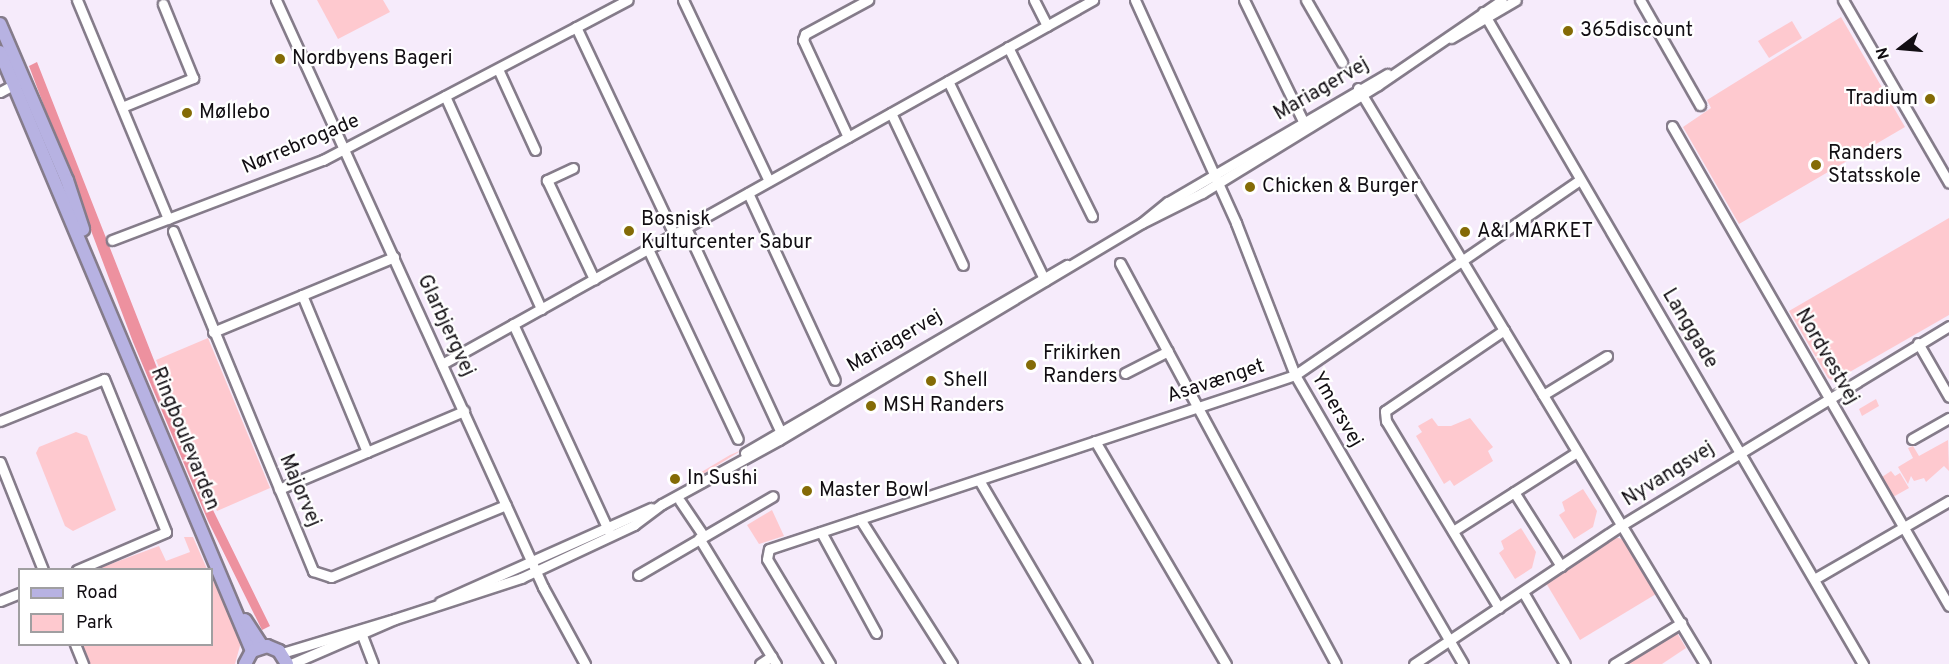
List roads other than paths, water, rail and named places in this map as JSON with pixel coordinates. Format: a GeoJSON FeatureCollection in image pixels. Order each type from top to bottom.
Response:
{"type":"FeatureCollection","features":[{"type":"Feature","properties":{"kind":"main road","name":"Ringboulevarden"},"geometry":{"type":"LineString","coordinates":[[0,24],[19,82]]}},
{"type":"Feature","properties":{"kind":"main road","name":"Ringboulevarden"},"geometry":{"type":"LineString","coordinates":[[0,52],[19,82],[67,180],[101,287],[234,604],[257,649]]}},
{"type":"Feature","properties":{"kind":"main road"},"geometry":{"type":"LineString","coordinates":[[245,664],[257,649],[287,660]]}},
{"type":"Feature","properties":{"kind":"street"},"geometry":{"type":"LineString","coordinates":[[77,0],[168,219]]}},
{"type":"Feature","properties":{"kind":"street","name":"Glarbjergvej"},"geometry":{"type":"LineString","coordinates":[[276,0],[534,567],[585,664]]}},
{"type":"Feature","properties":{"kind":"street","name":"Nørrebrogade"},"geometry":{"type":"LineString","coordinates":[[112,240],[344,150],[628,0]]}},
{"type":"Feature","properties":{"kind":"street"},"geometry":{"type":"LineString","coordinates":[[683,0],[769,182]]}},
{"type":"Feature","properties":{"kind":"street"},"geometry":{"type":"LineString","coordinates":[[848,137],[803,40],[805,34],[868,0]]}},
{"type":"Feature","properties":{"kind":"street"},"geometry":{"type":"LineString","coordinates":[[1034,0],[1047,26]]}},
{"type":"Feature","properties":{"kind":"street"},"geometry":{"type":"LineString","coordinates":[[442,364],[1093,0]]}},
{"type":"Feature","properties":{"kind":"street","name":"Ymersvej"},"geometry":{"type":"LineString","coordinates":[[1135,0],[1216,179],[1295,375],[1463,664]]}},
{"type":"Feature","properties":{"kind":"street"},"geometry":{"type":"LineString","coordinates":[[1244,0],[1305,125]]}},
{"type":"Feature","properties":{"kind":"street"},"geometry":{"type":"LineString","coordinates":[[1306,0],[1342,62]]}},
{"type":"Feature","properties":{"kind":"street","name":"Mariagervej"},"geometry":{"type":"LineString","coordinates":[[1485,15],[1502,0]]}},
{"type":"Feature","properties":{"kind":"street","name":"Mariagervej"},"geometry":{"type":"LineString","coordinates":[[287,660],[440,602],[470,597],[609,532],[662,504],[1142,223],[1172,210],[1216,179],[1400,69],[1485,15],[1516,0]]}},
{"type":"Feature","properties":{"kind":"street"},"geometry":{"type":"LineString","coordinates":[[1641,0],[1700,105]]}},
{"type":"Feature","properties":{"kind":"street"},"geometry":{"type":"LineString","coordinates":[[1843,0],[1948,180]]}},
{"type":"Feature","properties":{"kind":"street"},"geometry":{"type":"LineString","coordinates":[[122,107],[193,78],[163,4]]}},
{"type":"Feature","properties":{"kind":"street","name":"Langgade"},"geometry":{"type":"LineString","coordinates":[[1485,15],[1815,578],[1863,664]]}},
{"type":"Feature","properties":{"kind":"street"},"geometry":{"type":"LineString","coordinates":[[576,27],[674,234]]}},
{"type":"Feature","properties":{"kind":"street"},"geometry":{"type":"LineString","coordinates":[[1008,47],[1092,216]]}},
{"type":"Feature","properties":{"kind":"street"},"geometry":{"type":"LineString","coordinates":[[498,69],[535,150]]}},
{"type":"Feature","properties":{"kind":"street"},"geometry":{"type":"LineString","coordinates":[[948,81],[1044,280]]}},
{"type":"Feature","properties":{"kind":"street"},"geometry":{"type":"LineString","coordinates":[[0,92],[19,82]]}},
{"type":"Feature","properties":{"kind":"street"},"geometry":{"type":"LineString","coordinates":[[1360,92],[1706,664]]}},
{"type":"Feature","properties":{"kind":"street"},"geometry":{"type":"LineString","coordinates":[[445,96],[541,309]]}},
{"type":"Feature","properties":{"kind":"street"},"geometry":{"type":"LineString","coordinates":[[891,113],[963,265]]}},
{"type":"Feature","properties":{"kind":"street","name":"Nordvestvej"},"geometry":{"type":"LineString","coordinates":[[1672,126],[1949,606]]}},
{"type":"Feature","properties":{"kind":"street"},"geometry":{"type":"LineString","coordinates":[[573,168],[547,180],[594,279]]}},
{"type":"Feature","properties":{"kind":"street","name":"Asavænget"},"geometry":{"type":"LineString","coordinates":[[830,664],[767,559],[769,549],[1295,375],[1580,180]]}},
{"type":"Feature","properties":{"kind":"street"},"geometry":{"type":"LineString","coordinates":[[748,193],[835,380]]}},
{"type":"Feature","properties":{"kind":"street"},"geometry":{"type":"LineString","coordinates":[[686,228],[781,434]]}},
{"type":"Feature","properties":{"kind":"street","name":"Majorvej"},"geometry":{"type":"LineString","coordinates":[[173,231],[313,571],[326,578],[506,506]]}},
{"type":"Feature","properties":{"kind":"street"},"geometry":{"type":"LineString","coordinates":[[648,249],[738,440]]}},
{"type":"Feature","properties":{"kind":"street"},"geometry":{"type":"LineString","coordinates":[[213,332],[394,257]]}},
{"type":"Feature","properties":{"kind":"street"},"geometry":{"type":"LineString","coordinates":[[1120,263],[1336,664]]}},
{"type":"Feature","properties":{"kind":"street"},"geometry":{"type":"LineString","coordinates":[[302,295],[367,452]]}},
{"type":"Feature","properties":{"kind":"street"},"geometry":{"type":"LineString","coordinates":[[513,324],[609,532]]}},
{"type":"Feature","properties":{"kind":"street","name":"Nyvangsvej"},"geometry":{"type":"LineString","coordinates":[[1414,664],[1622,525],[1828,397],[1949,326]]}},
{"type":"Feature","properties":{"kind":"street"},"geometry":{"type":"LineString","coordinates":[[1499,608],[1386,421],[1385,411],[1389,404],[1504,330]]}},
{"type":"Feature","properties":{"kind":"street"},"geometry":{"type":"LineString","coordinates":[[1918,343],[1949,397]]}},
{"type":"Feature","properties":{"kind":"street"},"geometry":{"type":"LineString","coordinates":[[1125,374],[1168,351]]}},
{"type":"Feature","properties":{"kind":"street"},"geometry":{"type":"LineString","coordinates":[[1543,395],[1606,356]]}},
{"type":"Feature","properties":{"kind":"street"},"geometry":{"type":"LineString","coordinates":[[0,421],[104,379],[166,532],[82,568]]}},
{"type":"Feature","properties":{"kind":"street"},"geometry":{"type":"LineString","coordinates":[[279,489],[464,411]]}},
{"type":"Feature","properties":{"kind":"street"},"geometry":{"type":"LineString","coordinates":[[1912,439],[1949,418]]}},
{"type":"Feature","properties":{"kind":"street"},"geometry":{"type":"LineString","coordinates":[[1095,441],[1226,664]]}},
{"type":"Feature","properties":{"kind":"street"},"geometry":{"type":"LineString","coordinates":[[1453,531],[1577,452]]}},
{"type":"Feature","properties":{"kind":"street"},"geometry":{"type":"LineString","coordinates":[[0,462],[42,568]]}},
{"type":"Feature","properties":{"kind":"street"},"geometry":{"type":"LineString","coordinates":[[979,480],[1087,664]]}},
{"type":"Feature","properties":{"kind":"street"},"geometry":{"type":"LineString","coordinates":[[1514,492],[1561,566]]}},
{"type":"Feature","properties":{"kind":"street"},"geometry":{"type":"LineString","coordinates":[[638,575],[701,536],[773,496]]}},
{"type":"Feature","properties":{"kind":"street"},"geometry":{"type":"LineString","coordinates":[[680,501],[774,660],[760,664]]}},
{"type":"Feature","properties":{"kind":"street"},"geometry":{"type":"LineString","coordinates":[[1815,578],[1949,501]]}},
{"type":"Feature","properties":{"kind":"street"},"geometry":{"type":"LineString","coordinates":[[860,519],[952,664]]}},
{"type":"Feature","properties":{"kind":"street"},"geometry":{"type":"LineString","coordinates":[[821,532],[876,633]]}},
{"type":"Feature","properties":{"kind":"street"},"geometry":{"type":"LineString","coordinates":[[1523,592],[1565,664]]}},
{"type":"Feature","properties":{"kind":"street"},"geometry":{"type":"LineString","coordinates":[[0,601],[18,594]]}},
{"type":"Feature","properties":{"kind":"street"},"geometry":{"type":"LineString","coordinates":[[1614,664],[1681,623]]}},
{"type":"Feature","properties":{"kind":"street"},"geometry":{"type":"LineString","coordinates":[[360,631],[373,664]]}},
{"type":"Feature","properties":{"kind":"street","name":"Mariagervej"},"geometry":{"type":"LineString","coordinates":[[287,660],[360,631]]}},
{"type":"Feature","properties":{"kind":"street"},"geometry":{"type":"LineString","coordinates":[[75,646],[83,664]]}},
{"type":"Feature","properties":{"kind":"place","name":"365discount"},"geometry":{"type":"Point","coordinates":[1568,31]}},
{"type":"Feature","properties":{"kind":"place","name":"Nordbyens Bageri"},"geometry":{"type":"Point","coordinates":[280,59]}},
{"type":"Feature","properties":{"kind":"place","name":"Tradium"},"geometry":{"type":"Point","coordinates":[1930,99]}},
{"type":"Feature","properties":{"kind":"place","name":"Møllebo"},"geometry":{"type":"Point","coordinates":[187,113]}},
{"type":"Feature","properties":{"kind":"place","name":"Randers Statsskole"},"geometry":{"type":"Point","coordinates":[1816,165]}},
{"type":"Feature","properties":{"kind":"place","name":"Chicken & Burger"},"geometry":{"type":"Point","coordinates":[1250,187]}},
{"type":"Feature","properties":{"kind":"place","name":"Bosnisk Kulturcenter Sabur"},"geometry":{"type":"Point","coordinates":[629,231]}},
{"type":"Feature","properties":{"kind":"place","name":"A&I MARKET"},"geometry":{"type":"Point","coordinates":[1465,232]}},
{"type":"Feature","properties":{"kind":"place","name":"Frikirken Randers"},"geometry":{"type":"Point","coordinates":[1031,365]}},
{"type":"Feature","properties":{"kind":"place","name":"Shell"},"geometry":{"type":"Point","coordinates":[931,381]}},
{"type":"Feature","properties":{"kind":"place","name":"MSH Randers"},"geometry":{"type":"Point","coordinates":[871,406]}},
{"type":"Feature","properties":{"kind":"place","name":"In Sushi"},"geometry":{"type":"Point","coordinates":[675,479]}},
{"type":"Feature","properties":{"kind":"place","name":"Master Bowl"},"geometry":{"type":"Point","coordinates":[807,491]}}]}
